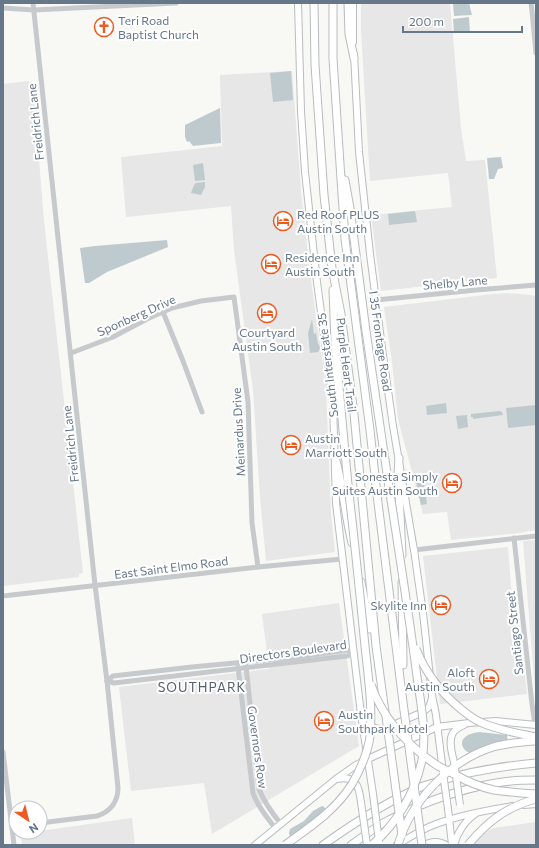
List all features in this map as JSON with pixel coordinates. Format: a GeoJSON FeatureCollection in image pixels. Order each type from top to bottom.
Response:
{"type":"FeatureCollection","features":[{"type":"Feature","properties":{"kind":"highway","name":"Purple Heart Trail"},"geometry":{"type":"LineString","coordinates":[[314,3],[315,65],[321,163],[332,268],[341,314],[354,414],[376,646],[403,845]]}},
{"type":"Feature","properties":{"kind":"highway","name":"Purple Heart Trail"},"geometry":{"type":"LineString","coordinates":[[333,3],[333,59],[345,239],[422,845]]}},
{"type":"Feature","properties":{"kind":"highway"},"geometry":{"type":"LineString","coordinates":[[348,3],[349,34],[354,58]]}},
{"type":"Feature","properties":{"kind":"highway"},"geometry":{"type":"LineString","coordinates":[[339,146],[350,208],[388,487],[412,640],[423,725],[422,759],[411,794],[392,825],[380,838],[377,844]]}},
{"type":"Feature","properties":{"kind":"highway"},"geometry":{"type":"LineString","coordinates":[[285,845],[327,814],[341,799],[352,784],[360,769],[367,752],[370,737],[371,714],[368,675],[348,485],[335,336],[332,268]]}},
{"type":"Feature","properties":{"kind":"highway"},"geometry":{"type":"LineString","coordinates":[[335,457],[370,629],[376,646]]}},
{"type":"Feature","properties":{"kind":"highway"},"geometry":{"type":"LineString","coordinates":[[399,458],[398,474],[402,558],[402,686]]}},
{"type":"Feature","properties":{"kind":"highway"},"geometry":{"type":"LineString","coordinates":[[412,640],[428,674],[450,701],[479,722],[511,732],[536,737]]}},
{"type":"Feature","properties":{"kind":"highway"},"geometry":{"type":"LineString","coordinates":[[368,675],[376,697],[385,715],[400,734],[413,747],[436,765],[467,781],[492,789],[513,793],[536,794]]}},
{"type":"Feature","properties":{"kind":"highway"},"geometry":{"type":"LineString","coordinates":[[397,845],[412,814],[427,792],[441,778],[459,764],[473,755],[494,747],[517,742],[536,741]]}},
{"type":"Feature","properties":{"kind":"highway"},"geometry":{"type":"LineString","coordinates":[[323,845],[380,808],[424,786],[478,770],[509,765],[536,763]]}},
{"type":"Feature","properties":{"kind":"highway"},"geometry":{"type":"LineString","coordinates":[[351,845],[388,820],[435,800],[481,786],[511,781],[536,780]]}},
{"type":"Feature","properties":{"kind":"highway"},"geometry":{"type":"LineString","coordinates":[[468,845],[486,825],[498,816],[511,808],[536,800]]}},
{"type":"Feature","properties":{"kind":"highway"},"geometry":{"type":"LineString","coordinates":[[318,845],[340,833]]}},
{"type":"Feature","properties":{"kind":"main road","name":"South Interstate 35"},"geometry":{"type":"LineString","coordinates":[[298,3],[301,111],[305,172],[317,282],[333,403],[336,503],[361,714],[373,794],[377,844]]}},
{"type":"Feature","properties":{"kind":"main road"},"geometry":{"type":"LineString","coordinates":[[353,3],[354,58]]}},
{"type":"Feature","properties":{"kind":"main road","name":"I 35 Frontage Road"},"geometry":{"type":"LineString","coordinates":[[354,58],[357,128],[366,224],[393,426],[399,458]]}},
{"type":"Feature","properties":{"kind":"main road"},"geometry":{"type":"LineString","coordinates":[[399,458],[423,613],[432,695],[453,845]]}},
{"type":"Feature","properties":{"kind":"main road"},"geometry":{"type":"LineString","coordinates":[[361,714],[369,725],[378,730],[384,729],[423,712],[429,707],[432,695]]}},
{"type":"Feature","properties":{"kind":"main road"},"geometry":{"type":"LineString","coordinates":[[255,845],[336,779],[356,765],[437,727],[469,722],[496,721],[536,725]]}},
{"type":"Feature","properties":{"kind":"main road"},"geometry":{"type":"LineString","coordinates":[[469,722],[453,733],[451,742],[462,812],[473,814]]}},
{"type":"Feature","properties":{"kind":"main road"},"geometry":{"type":"LineString","coordinates":[[336,779],[350,778],[360,791],[367,845]]}},
{"type":"Feature","properties":{"kind":"main road"},"geometry":{"type":"LineString","coordinates":[[397,845],[412,835],[449,820],[521,805],[536,804]]}},
{"type":"Feature","properties":{"kind":"main road"},"geometry":{"type":"LineString","coordinates":[[453,845],[460,831],[473,814]]}},
{"type":"Feature","properties":{"kind":"main road"},"geometry":{"type":"LineString","coordinates":[[422,845],[431,842],[439,842],[446,845]]}},
{"type":"Feature","properties":{"kind":"street","name":"Freidrich Lane"},"geometry":{"type":"LineString","coordinates":[[33,3],[118,788],[115,801],[110,809],[100,816],[48,822]]}},
{"type":"Feature","properties":{"kind":"street"},"geometry":{"type":"LineString","coordinates":[[3,8],[34,10],[176,3]]}},
{"type":"Feature","properties":{"kind":"street"},"geometry":{"type":"LineString","coordinates":[[531,3],[536,53]]}},
{"type":"Feature","properties":{"kind":"street","name":"Shelby Lane"},"geometry":{"type":"LineString","coordinates":[[376,300],[536,285]]}},
{"type":"Feature","properties":{"kind":"street","name":"Sponberg Drive"},"geometry":{"type":"LineString","coordinates":[[71,353],[113,337],[163,312],[195,302],[234,297]]}},
{"type":"Feature","properties":{"kind":"street","name":"Meinardus Drive"},"geometry":{"type":"LineString","coordinates":[[234,297],[248,402],[252,523],[258,567]]}},
{"type":"Feature","properties":{"kind":"street"},"geometry":{"type":"LineString","coordinates":[[163,312],[202,412]]}},
{"type":"Feature","properties":{"kind":"street"},"geometry":{"type":"LineString","coordinates":[[414,550],[536,536]]}},
{"type":"Feature","properties":{"kind":"street","name":"Santiago Street"},"geometry":{"type":"LineString","coordinates":[[514,538],[532,704],[536,725]]}},
{"type":"Feature","properties":{"kind":"street","name":"East Saint Elmo Road"},"geometry":{"type":"LineString","coordinates":[[3,596],[342,559]]}},
{"type":"Feature","properties":{"kind":"street","name":"Directors Boulevard"},"geometry":{"type":"LineString","coordinates":[[107,681],[113,676],[237,662],[298,660],[347,656],[354,653]]}},
{"type":"Feature","properties":{"kind":"street","name":"Directors Boulevard"},"geometry":{"type":"LineString","coordinates":[[107,681],[114,683],[246,668],[298,660]]}},
{"type":"Feature","properties":{"kind":"street","name":"Governors Row"},"geometry":{"type":"LineString","coordinates":[[237,662],[253,793],[260,808],[275,828]]}},
{"type":"Feature","properties":{"kind":"street","name":"Governors Row"},"geometry":{"type":"LineString","coordinates":[[245,662],[259,788],[266,804],[281,824]]}},
{"type":"Feature","properties":{"kind":"street"},"geometry":{"type":"LineString","coordinates":[[3,752],[10,800]]}},
{"type":"Feature","properties":{"kind":"shaded area"},"geometry":{"type":"Polygon","coordinates":[[[361,3],[450,3],[461,128],[466,161],[485,160],[497,278],[381,291],[371,215],[452,207],[448,173],[370,181],[361,30],[361,3]]]}},
{"type":"Feature","properties":{"kind":"shaded area"},"geometry":{"type":"Polygon","coordinates":[[[453,3],[469,3],[472,15],[454,16],[453,3]]]}},
{"type":"Feature","properties":{"kind":"shaded area"},"geometry":{"type":"Polygon","coordinates":[[[469,17],[470,32],[454,33],[453,19],[469,17]]]}},
{"type":"Feature","properties":{"kind":"shaded area"},"geometry":{"type":"Polygon","coordinates":[[[291,71],[293,100],[273,102],[270,73],[291,71]]]}},
{"type":"Feature","properties":{"kind":"shaded area"},"geometry":{"type":"Polygon","coordinates":[[[292,71],[301,191],[310,273],[326,387],[331,515],[335,552],[266,561],[253,390],[234,250],[231,206],[126,217],[121,157],[222,146],[220,75],[292,71]]]}},
{"type":"Feature","properties":{"kind":"shaded area"},"geometry":{"type":"Polygon","coordinates":[[[29,81],[34,99],[44,221],[83,573],[79,574],[79,577],[3,586],[3,84],[29,81]]]}},
{"type":"Feature","properties":{"kind":"shaded area"},"geometry":{"type":"Polygon","coordinates":[[[220,108],[221,143],[193,146],[189,141],[187,142],[185,137],[185,125],[220,108]]]}},
{"type":"Feature","properties":{"kind":"shaded area"},"geometry":{"type":"Polygon","coordinates":[[[501,157],[503,168],[498,169],[494,179],[489,179],[487,158],[501,157]]]}},
{"type":"Feature","properties":{"kind":"shaded area"},"geometry":{"type":"Polygon","coordinates":[[[203,163],[205,180],[195,181],[193,165],[203,163]]]}},
{"type":"Feature","properties":{"kind":"shaded area"},"geometry":{"type":"Polygon","coordinates":[[[205,182],[205,187],[201,195],[191,193],[196,183],[205,182]]]}},
{"type":"Feature","properties":{"kind":"shaded area"},"geometry":{"type":"Polygon","coordinates":[[[415,211],[417,222],[389,225],[388,214],[415,211]]]}},
{"type":"Feature","properties":{"kind":"shaded area"},"geometry":{"type":"Polygon","coordinates":[[[167,240],[168,247],[107,272],[89,283],[85,283],[80,248],[167,240]]]}},
{"type":"Feature","properties":{"kind":"shaded area"},"geometry":{"type":"Polygon","coordinates":[[[510,293],[536,296],[536,530],[451,540],[447,512],[423,514],[398,419],[384,307],[510,293]]]}},
{"type":"Feature","properties":{"kind":"shaded area"},"geometry":{"type":"Polygon","coordinates":[[[312,319],[314,334],[316,333],[320,348],[318,352],[310,353],[308,333],[312,319]]]}},
{"type":"Feature","properties":{"kind":"shaded area"},"geometry":{"type":"Polygon","coordinates":[[[446,403],[447,413],[427,415],[426,406],[446,403]]]}},
{"type":"Feature","properties":{"kind":"shaded area"},"geometry":{"type":"Polygon","coordinates":[[[536,405],[536,425],[508,428],[506,408],[536,405]]]}},
{"type":"Feature","properties":{"kind":"shaded area"},"geometry":{"type":"Polygon","coordinates":[[[502,412],[503,415],[473,419],[473,417],[471,417],[471,414],[502,412]]]}},
{"type":"Feature","properties":{"kind":"shaded area"},"geometry":{"type":"Polygon","coordinates":[[[467,415],[468,427],[458,429],[456,416],[467,415]]]}},
{"type":"Feature","properties":{"kind":"shaded area"},"geometry":{"type":"Polygon","coordinates":[[[415,477],[420,479],[423,478],[427,504],[421,505],[415,477]]]}},
{"type":"Feature","properties":{"kind":"shaded area"},"geometry":{"type":"Polygon","coordinates":[[[536,540],[536,691],[535,691],[523,541],[536,540]]]}},
{"type":"Feature","properties":{"kind":"shaded area"},"geometry":{"type":"Polygon","coordinates":[[[508,547],[511,587],[523,659],[527,694],[440,704],[423,556],[508,547]]]}},
{"type":"Feature","properties":{"kind":"shaded area"},"geometry":{"type":"Polygon","coordinates":[[[339,603],[359,746],[212,834],[204,783],[131,791],[119,687],[269,669],[262,614],[339,603]]]}},
{"type":"Feature","properties":{"kind":"shaded area"},"geometry":{"type":"Polygon","coordinates":[[[479,732],[507,735],[508,746],[484,753],[474,754],[468,752],[462,745],[464,738],[479,732]]]}},
{"type":"Feature","properties":{"kind":"shaded area"},"geometry":{"type":"Polygon","coordinates":[[[323,806],[328,811],[290,837],[290,829],[304,821],[313,811],[323,806]]]}},
{"type":"Feature","properties":{"kind":"shaded area"},"geometry":{"type":"Polygon","coordinates":[[[132,818],[135,845],[22,845],[22,840],[48,840],[48,830],[132,818]]]}},
{"type":"Feature","properties":{"kind":"shaded area"},"geometry":{"type":"Polygon","coordinates":[[[536,822],[536,845],[473,845],[485,832],[494,828],[536,822]]]}},
{"type":"Feature","properties":{"kind":"place","name":"Teri Road Baptist Church"},"geometry":{"type":"Point","coordinates":[104,27]}},
{"type":"Feature","properties":{"kind":"place","name":"Red Roof PLUS Austin South"},"geometry":{"type":"Point","coordinates":[283,221]}},
{"type":"Feature","properties":{"kind":"place","name":"Residence Inn Austin South"},"geometry":{"type":"Point","coordinates":[271,264]}},
{"type":"Feature","properties":{"kind":"place","name":"Courtyard Austin South"},"geometry":{"type":"Point","coordinates":[267,313]}},
{"type":"Feature","properties":{"kind":"place","name":"Austin Marriott South"},"geometry":{"type":"Point","coordinates":[291,445]}},
{"type":"Feature","properties":{"kind":"place","name":"Sonesta Simply Suites Austin South"},"geometry":{"type":"Point","coordinates":[452,483]}},
{"type":"Feature","properties":{"kind":"place","name":"Skylite Inn"},"geometry":{"type":"Point","coordinates":[441,605]}},
{"type":"Feature","properties":{"kind":"place","name":"Aloft Austin South"},"geometry":{"type":"Point","coordinates":[489,679]}},
{"type":"Feature","properties":{"kind":"place","name":"Austin Southpark Hotel"},"geometry":{"type":"Point","coordinates":[324,721]}},
{"type":"Feature","properties":{"kind":"district","name":"SOUTHPARK"},"geometry":{"type":"Point","coordinates":[202,687]}}]}
